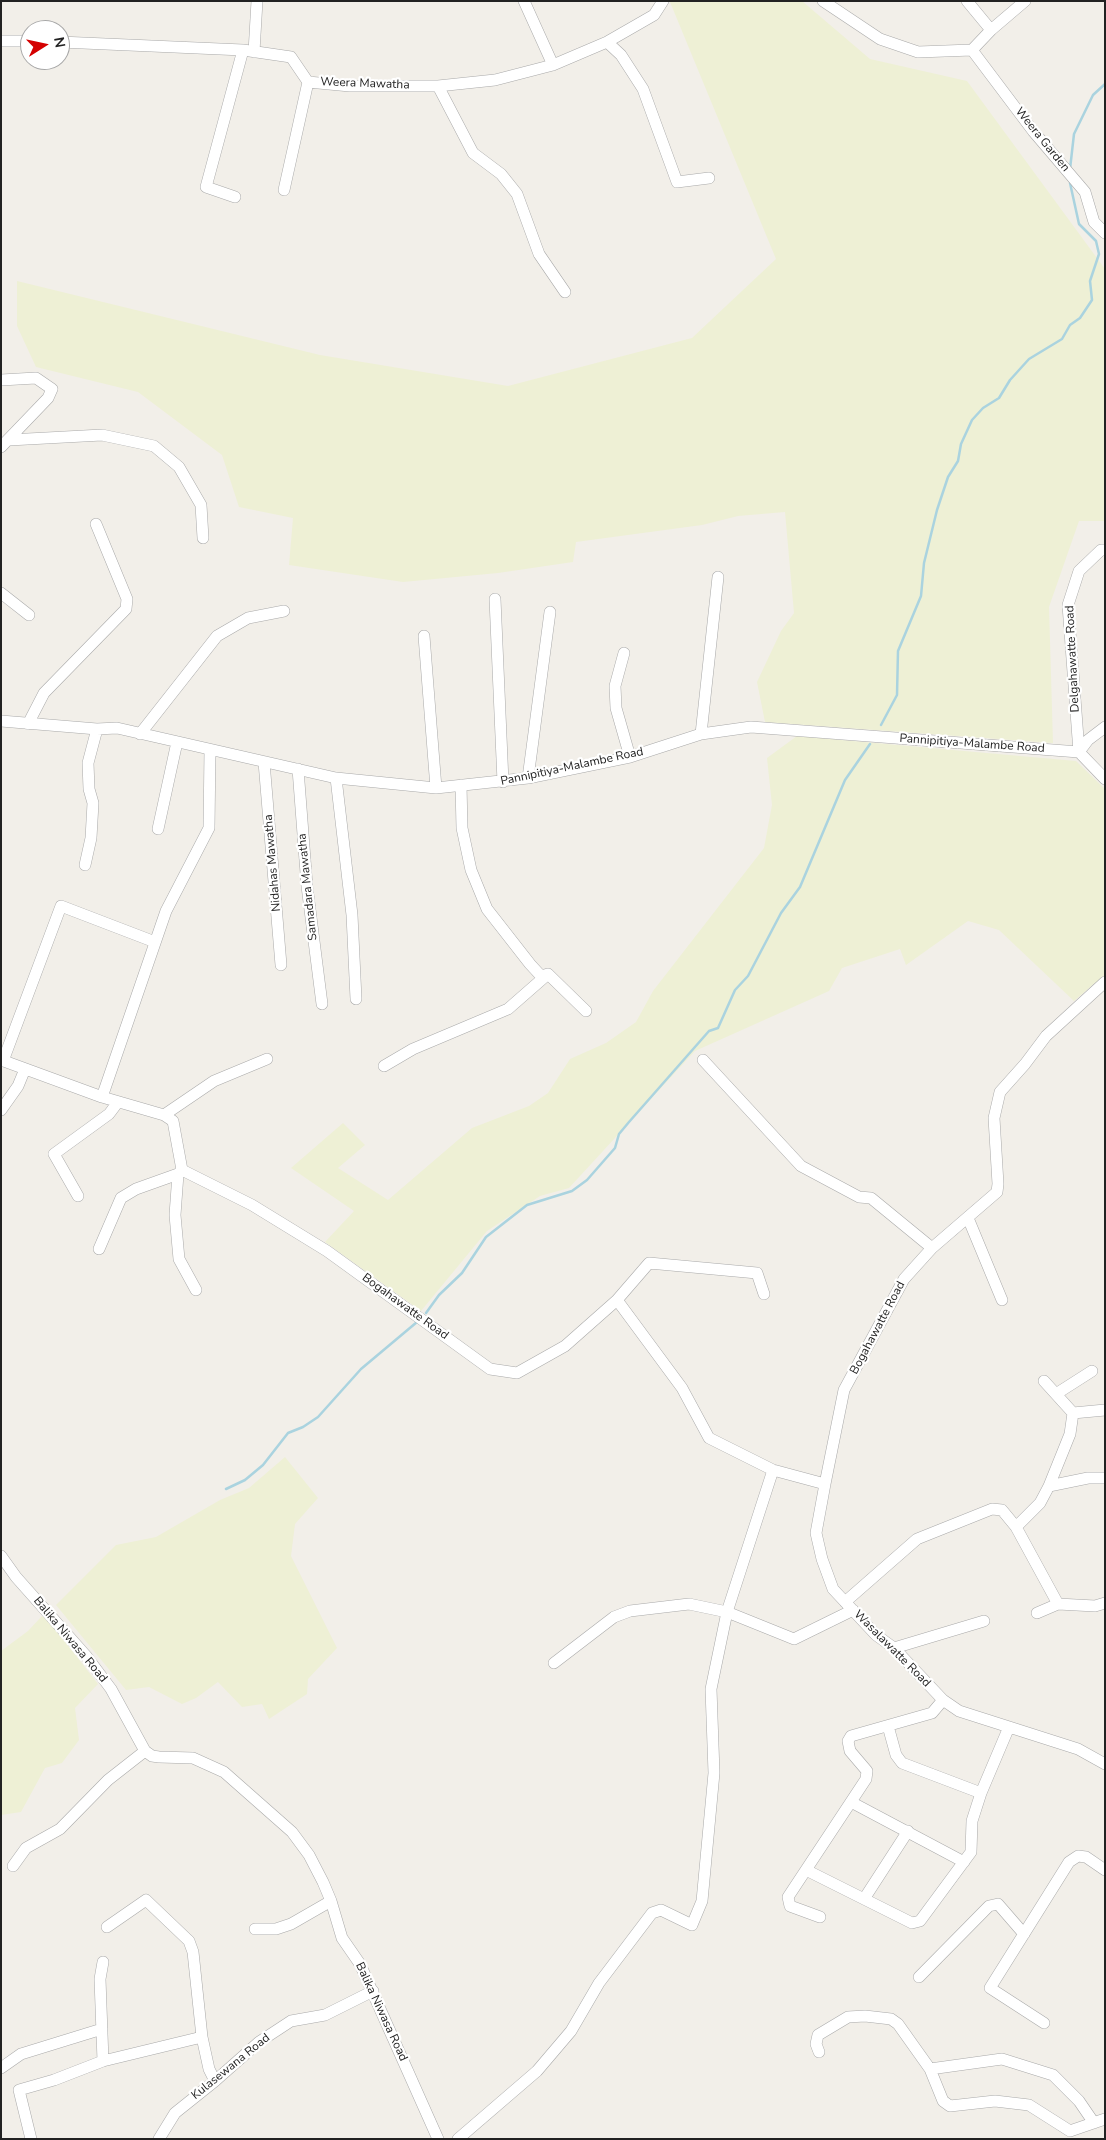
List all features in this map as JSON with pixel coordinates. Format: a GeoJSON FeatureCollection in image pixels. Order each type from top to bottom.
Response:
{"type":"FeatureCollection","features":[{"type":"Feature","properties":{"kind":"street"},"geometry":{"type":"LineString","coordinates":[[254,52],[257,1]]}},
{"type":"Feature","properties":{"kind":"street"},"geometry":{"type":"LineString","coordinates":[[524,1],[554,65]]}},
{"type":"Feature","properties":{"kind":"street","name":"Weera Mawatha"},"geometry":{"type":"LineString","coordinates":[[70,42],[242,50],[291,57],[308,82],[350,86],[438,86],[495,80],[554,65],[607,42],[654,15],[664,1]]}},
{"type":"Feature","properties":{"kind":"street"},"geometry":{"type":"LineString","coordinates":[[823,1],[880,39],[918,52],[972,50],[991,30],[1025,1]]}},
{"type":"Feature","properties":{"kind":"street"},"geometry":{"type":"LineString","coordinates":[[966,1],[991,30]]}},
{"type":"Feature","properties":{"kind":"street"},"geometry":{"type":"LineString","coordinates":[[1,41],[20,41]]}},
{"type":"Feature","properties":{"kind":"street"},"geometry":{"type":"LineString","coordinates":[[607,42],[622,55],[643,89],[677,182],[708,178]]}},
{"type":"Feature","properties":{"kind":"street"},"geometry":{"type":"LineString","coordinates":[[235,196],[206,187],[242,50]]}},
{"type":"Feature","properties":{"kind":"street","name":"Weera Garden"},"geometry":{"type":"LineString","coordinates":[[972,50],[1033,131],[1085,192],[1094,222],[1105,233]]}},
{"type":"Feature","properties":{"kind":"street"},"geometry":{"type":"LineString","coordinates":[[284,190],[308,82]]}},
{"type":"Feature","properties":{"kind":"street"},"geometry":{"type":"LineString","coordinates":[[438,86],[473,154],[501,174],[517,194],[539,254],[564,292]]}},
{"type":"Feature","properties":{"kind":"street"},"geometry":{"type":"LineString","coordinates":[[1,380],[36,378],[52,388],[48,398],[5,444]]}},
{"type":"Feature","properties":{"kind":"street"},"geometry":{"type":"LineString","coordinates":[[5,444],[102,435],[154,446],[179,467],[201,505],[203,538]]}},
{"type":"Feature","properties":{"kind":"street"},"geometry":{"type":"LineString","coordinates":[[28,724],[44,692],[126,609],[127,599],[96,524]]}},
{"type":"Feature","properties":{"kind":"street","name":"Delgahawatte Road"},"geometry":{"type":"LineString","coordinates":[[1079,752],[1068,605],[1079,571],[1100,550],[1105,550]]}},
{"type":"Feature","properties":{"kind":"street"},"geometry":{"type":"LineString","coordinates":[[701,734],[718,577]]}},
{"type":"Feature","properties":{"kind":"street"},"geometry":{"type":"LineString","coordinates":[[1,592],[30,615]]}},
{"type":"Feature","properties":{"kind":"street"},"geometry":{"type":"LineString","coordinates":[[495,599],[503,782]]}},
{"type":"Feature","properties":{"kind":"street"},"geometry":{"type":"LineString","coordinates":[[140,734],[217,636],[248,618],[284,611]]}},
{"type":"Feature","properties":{"kind":"street"},"geometry":{"type":"LineString","coordinates":[[528,778],[550,612]]}},
{"type":"Feature","properties":{"kind":"street"},"geometry":{"type":"LineString","coordinates":[[424,636],[436,788]]}},
{"type":"Feature","properties":{"kind":"street"},"geometry":{"type":"LineString","coordinates":[[624,653],[615,686],[616,708],[630,757]]}},
{"type":"Feature","properties":{"kind":"street","name":"Pannipitiya-Malambe Road"},"geometry":{"type":"LineString","coordinates":[[1,722],[97,730],[117,728],[336,778],[436,788],[528,778],[630,757],[701,734],[751,728],[1079,752]]}},
{"type":"Feature","properties":{"kind":"street"},"geometry":{"type":"LineString","coordinates":[[1105,727],[1088,740],[1079,752],[1105,779]]}},
{"type":"Feature","properties":{"kind":"street"},"geometry":{"type":"LineString","coordinates":[[85,866],[91,838],[93,802],[89,789],[88,763],[97,730]]}},
{"type":"Feature","properties":{"kind":"street"},"geometry":{"type":"LineString","coordinates":[[158,829],[177,742]]}},
{"type":"Feature","properties":{"kind":"street"},"geometry":{"type":"LineString","coordinates":[[102,1097],[166,911],[209,828],[210,750]]}},
{"type":"Feature","properties":{"kind":"street","name":"Nidahas Mawatha"},"geometry":{"type":"LineString","coordinates":[[264,762],[281,965]]}},
{"type":"Feature","properties":{"kind":"street","name":"Samadara Mawatha"},"geometry":{"type":"LineString","coordinates":[[298,769],[306,886],[322,1004]]}},
{"type":"Feature","properties":{"kind":"street"},"geometry":{"type":"LineString","coordinates":[[336,778],[352,915],[356,999]]}},
{"type":"Feature","properties":{"kind":"street"},"geometry":{"type":"LineString","coordinates":[[461,785],[464,837],[471,870],[487,909],[541,976],[548,974]]}},
{"type":"Feature","properties":{"kind":"street"},"geometry":{"type":"LineString","coordinates":[[155,942],[61,906],[2,1061],[102,1097],[164,1115],[173,1120],[180,1172],[175,1215],[179,1258],[196,1290]]}},
{"type":"Feature","properties":{"kind":"street"},"geometry":{"type":"LineString","coordinates":[[548,974],[586,1011]]}},
{"type":"Feature","properties":{"kind":"street"},"geometry":{"type":"LineString","coordinates":[[384,1066],[413,1049],[508,1009],[548,974]]}},
{"type":"Feature","properties":{"kind":"street","name":"Bogahawatte Road"},"geometry":{"type":"LineString","coordinates":[[824,1484],[844,1390],[904,1279],[932,1248],[997,1192],[994,1118],[1000,1092],[1025,1064],[1046,1036],[1105,982]]}},
{"type":"Feature","properties":{"kind":"street"},"geometry":{"type":"LineString","coordinates":[[164,1115],[214,1081],[266,1059]]}},
{"type":"Feature","properties":{"kind":"street"},"geometry":{"type":"LineString","coordinates":[[703,1060],[801,1166],[859,1196],[871,1198],[932,1248]]}},
{"type":"Feature","properties":{"kind":"street"},"geometry":{"type":"LineString","coordinates":[[1,1110],[18,1086],[25,1069]]}},
{"type":"Feature","properties":{"kind":"street"},"geometry":{"type":"LineString","coordinates":[[78,1196],[54,1154],[109,1114],[118,1102]]}},
{"type":"Feature","properties":{"kind":"street"},"geometry":{"type":"LineString","coordinates":[[99,1249],[121,1198],[136,1189],[180,1172]]}},
{"type":"Feature","properties":{"kind":"street","name":"Bogahawatte Road"},"geometry":{"type":"LineString","coordinates":[[180,1172],[252,1205],[327,1251],[490,1369],[517,1373],[565,1346],[617,1300],[649,1263],[757,1273],[764,1294]]}},
{"type":"Feature","properties":{"kind":"street"},"geometry":{"type":"LineString","coordinates":[[968,1218],[1002,1300]]}},
{"type":"Feature","properties":{"kind":"street"},"geometry":{"type":"LineString","coordinates":[[617,1300],[682,1388],[709,1438],[773,1470],[824,1484]]}},
{"type":"Feature","properties":{"kind":"street"},"geometry":{"type":"LineString","coordinates":[[1056,1394],[1092,1371]]}},
{"type":"Feature","properties":{"kind":"street"},"geometry":{"type":"LineString","coordinates":[[1016,1527],[1040,1503],[1070,1434],[1073,1413],[1044,1381]]}},
{"type":"Feature","properties":{"kind":"street"},"geometry":{"type":"LineString","coordinates":[[1073,1413],[1105,1410]]}},
{"type":"Feature","properties":{"kind":"street"},"geometry":{"type":"LineString","coordinates":[[458,2139],[537,2071],[571,2032],[599,1983],[652,1913],[661,1910],[692,1925],[702,1901],[714,1773],[711,1689],[727,1612],[773,1470]]}},
{"type":"Feature","properties":{"kind":"street"},"geometry":{"type":"LineString","coordinates":[[1049,1486],[1088,1478],[1105,1478]]}},
{"type":"Feature","properties":{"kind":"street","name":"Wasalawatte Road"},"geometry":{"type":"LineString","coordinates":[[824,1484],[816,1533],[822,1560],[834,1589],[876,1636],[894,1648],[943,1700],[959,1711],[1078,1749],[1105,1764]]}},
{"type":"Feature","properties":{"kind":"street"},"geometry":{"type":"LineString","coordinates":[[554,1663],[614,1617],[630,1611],[689,1604],[727,1612],[794,1638],[849,1606],[917,1539],[992,1508],[1002,1510],[1016,1527],[1058,1604]]}},
{"type":"Feature","properties":{"kind":"street","name":"Balika Niwasa Road"},"geometry":{"type":"LineString","coordinates":[[1,1556],[16,1577],[66,1632],[96,1670],[125,1713],[145,1751],[159,1757],[193,1758],[224,1772],[292,1832],[309,1855],[331,1901],[342,1938],[360,1964],[373,1991],[438,2139]]}},
{"type":"Feature","properties":{"kind":"street"},"geometry":{"type":"LineString","coordinates":[[1037,1613],[1058,1604],[1094,1606],[1105,1603]]}},
{"type":"Feature","properties":{"kind":"street"},"geometry":{"type":"LineString","coordinates":[[894,1648],[984,1621]]}},
{"type":"Feature","properties":{"kind":"street"},"geometry":{"type":"LineString","coordinates":[[820,1917],[790,1906],[788,1898],[866,1779],[868,1771],[850,1751],[848,1741],[851,1736],[932,1713],[943,1700]]}},
{"type":"Feature","properties":{"kind":"street"},"geometry":{"type":"LineString","coordinates":[[888,1726],[896,1755],[902,1763],[981,1793]]}},
{"type":"Feature","properties":{"kind":"street"},"geometry":{"type":"LineString","coordinates":[[806,1870],[912,1923],[920,1921],[971,1852],[972,1821],[981,1793],[1009,1727]]}},
{"type":"Feature","properties":{"kind":"street"},"geometry":{"type":"LineString","coordinates":[[13,1866],[26,1848],[60,1829],[108,1780],[145,1751]]}},
{"type":"Feature","properties":{"kind":"street"},"geometry":{"type":"LineString","coordinates":[[851,1802],[964,1862]]}},
{"type":"Feature","properties":{"kind":"street"},"geometry":{"type":"LineString","coordinates":[[864,1899],[908,1831]]}},
{"type":"Feature","properties":{"kind":"street"},"geometry":{"type":"LineString","coordinates":[[1044,2023],[990,1988],[1069,1862],[1078,1856],[1086,1857],[1105,1870]]}},
{"type":"Feature","properties":{"kind":"street"},"geometry":{"type":"LineString","coordinates":[[107,1927],[146,1900],[189,1941],[193,1952],[202,2038],[209,2068],[215,2081]]}},
{"type":"Feature","properties":{"kind":"street"},"geometry":{"type":"LineString","coordinates":[[254,1930],[276,1929],[292,1924],[331,1901]]}},
{"type":"Feature","properties":{"kind":"street"},"geometry":{"type":"LineString","coordinates":[[919,1977],[989,1906],[998,1904],[1024,1934]]}},
{"type":"Feature","properties":{"kind":"street"},"geometry":{"type":"LineString","coordinates":[[103,1962],[100,1980],[103,2061]]}},
{"type":"Feature","properties":{"kind":"street","name":"Kulasewana Road"},"geometry":{"type":"LineString","coordinates":[[159,2139],[175,2113],[259,2042],[292,2021],[325,2015],[373,1991]]}},
{"type":"Feature","properties":{"kind":"street"},"geometry":{"type":"LineString","coordinates":[[819,2052],[816,2044],[818,2035],[848,2017],[865,2016],[891,2019],[898,2024],[930,2069],[943,2101],[950,2106],[995,2101],[1029,2106],[1070,2131],[1099,2121],[1053,2075],[1002,2059],[930,2069]]}},
{"type":"Feature","properties":{"kind":"street"},"geometry":{"type":"LineString","coordinates":[[1,2068],[21,2054],[102,2029]]}},
{"type":"Feature","properties":{"kind":"street"},"geometry":{"type":"LineString","coordinates":[[31,2139],[19,2090],[54,2080],[103,2061],[202,2038]]}},
{"type":"Feature","properties":{"kind":"green space"},"geometry":{"type":"Polygon","coordinates":[[[802,1],[870,59],[967,81],[1105,269],[1105,521],[1079,521],[1049,607],[1053,743],[765,722],[757,682],[781,631],[794,613],[785,512],[738,516],[702,525],[576,542],[573,562],[498,573],[403,582],[289,565],[293,518],[239,507],[222,455],[138,392],[36,367],[17,326],[17,281],[320,355],[508,386],[692,338],[776,259],[670,2],[802,1]]]}},
{"type":"Feature","properties":{"kind":"green space"},"geometry":{"type":"Polygon","coordinates":[[[797,736],[1076,761],[1105,789],[1105,993],[1096,982],[1074,1001],[999,930],[968,921],[906,965],[900,949],[842,968],[829,991],[695,1051],[569,1188],[540,1196],[487,1231],[421,1311],[325,1242],[354,1211],[291,1168],[343,1123],[365,1145],[338,1168],[388,1200],[472,1128],[529,1106],[548,1093],[570,1059],[606,1043],[636,1022],[653,991],[764,848],[772,805],[767,758],[797,736]]]}},
{"type":"Feature","properties":{"kind":"green space"},"geometry":{"type":"Polygon","coordinates":[[[285,1457],[318,1498],[295,1524],[291,1556],[337,1648],[308,1679],[307,1694],[269,1719],[262,1704],[242,1707],[218,1682],[196,1698],[182,1704],[149,1687],[126,1690],[56,1605],[116,1545],[156,1537],[220,1500],[249,1488],[285,1457]]]}},
{"type":"Feature","properties":{"kind":"green space"},"geometry":{"type":"Polygon","coordinates":[[[42,1616],[53,1626],[98,1684],[75,1708],[79,1740],[62,1763],[45,1768],[21,1812],[1,1815],[1,1651],[28,1631],[42,1616]]]}},
{"type":"Feature","properties":{"kind":"waterway"},"geometry":{"type":"LineString","coordinates":[[1070,169],[1074,134],[1093,95],[1105,84]]}},
{"type":"Feature","properties":{"kind":"waterway"},"geometry":{"type":"LineString","coordinates":[[881,725],[897,695],[898,651],[921,596],[924,563],[937,510],[948,477],[958,461],[961,444],[972,420],[983,408],[999,398],[1010,380],[1029,359],[1062,339],[1070,325],[1080,318],[1092,300],[1090,281],[1099,254],[1096,241],[1079,224],[1070,183]]}},
{"type":"Feature","properties":{"kind":"waterway"},"geometry":{"type":"LineString","coordinates":[[426,1313],[439,1295],[462,1273],[486,1237],[527,1205],[572,1191],[587,1180],[615,1148],[619,1134],[629,1122],[709,1031],[718,1028],[735,990],[748,976],[781,913],[800,887],[845,780],[870,744]]}},
{"type":"Feature","properties":{"kind":"waterway"},"geometry":{"type":"LineString","coordinates":[[226,1489],[245,1480],[263,1465],[288,1433],[303,1427],[318,1417],[361,1369],[417,1322]]}}]}
